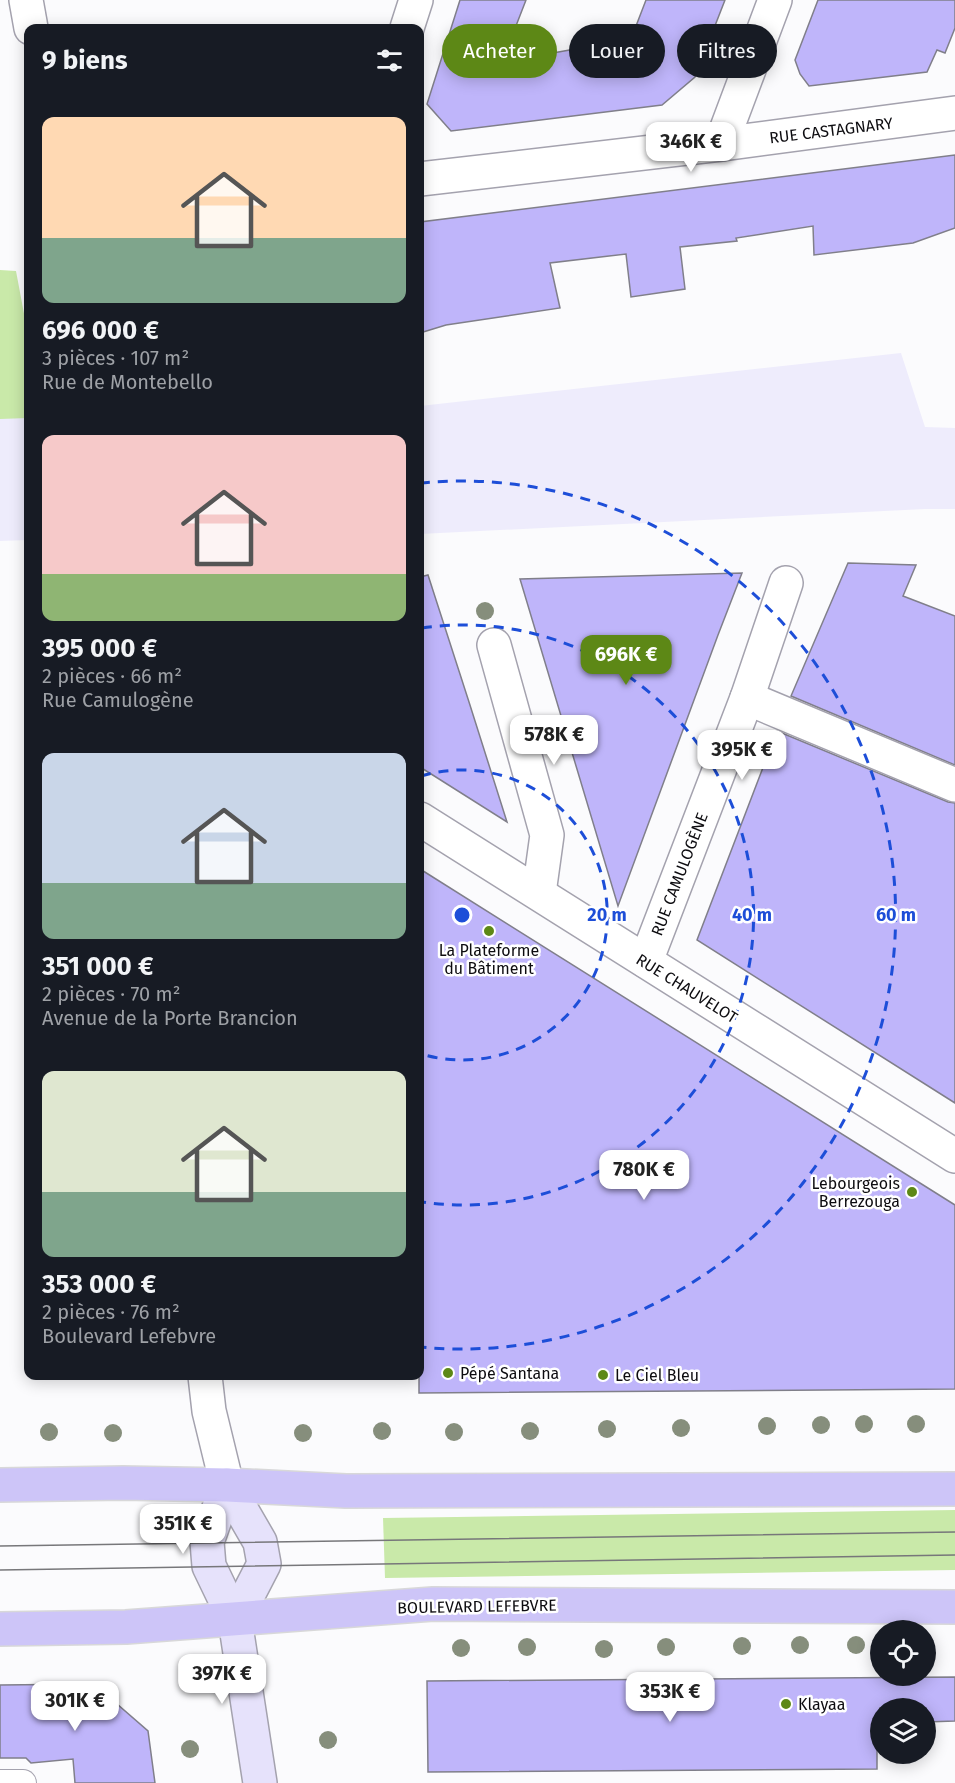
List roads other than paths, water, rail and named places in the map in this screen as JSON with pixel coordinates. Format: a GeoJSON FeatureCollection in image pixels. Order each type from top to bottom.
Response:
{"type":"FeatureCollection","features":[{"type":"Feature","properties":{"kind":"main road"},"geometry":{"type":"LineString","coordinates":[[0,1485],[123,1483],[346,1491],[955,1489]]}},
{"type":"Feature","properties":{"kind":"main road"},"geometry":{"type":"LineString","coordinates":[[227,1485],[207,1542],[209,1566],[235,1620],[260,1783]]}},
{"type":"Feature","properties":{"kind":"main road"},"geometry":{"type":"LineString","coordinates":[[227,1485],[260,1542],[264,1564],[235,1620]]}},
{"type":"Feature","properties":{"kind":"main road","name":"BOULEVARD LEFEBVRE"},"geometry":{"type":"LineString","coordinates":[[0,1629],[126,1627],[433,1604],[955,1607]]}},
{"type":"Feature","properties":{"kind":"street"},"geometry":{"type":"LineString","coordinates":[[27,0],[30,24]]}},
{"type":"Feature","properties":{"kind":"street"},"geometry":{"type":"LineString","coordinates":[[408,24],[416,0]]}},
{"type":"Feature","properties":{"kind":"street"},"geometry":{"type":"LineString","coordinates":[[721,144],[775,0]]}},
{"type":"Feature","properties":{"kind":"street","name":"RUE CASTAGNARY"},"geometry":{"type":"LineString","coordinates":[[424,179],[721,144],[955,113]]}},
{"type":"Feature","properties":{"kind":"street","name":"RUE CAMULOGÈNE"},"geometry":{"type":"LineString","coordinates":[[646,962],[747,698],[786,583]]}},
{"type":"Feature","properties":{"kind":"street"},"geometry":{"type":"LineString","coordinates":[[494,645],[547,836],[539,893]]}},
{"type":"Feature","properties":{"kind":"street"},"geometry":{"type":"LineString","coordinates":[[747,698],[955,785]]}},
{"type":"Feature","properties":{"kind":"street","name":"RUE CHAUVELOT"},"geometry":{"type":"LineString","coordinates":[[424,821],[955,1156]]}},
{"type":"Feature","properties":{"kind":"street"},"geometry":{"type":"LineString","coordinates":[[205,1380],[209,1411],[227,1485]]}},
{"type":"Feature","properties":{"kind":"lane"},"geometry":{"type":"LineString","coordinates":[[1,1783],[23,1783]]}},
{"type":"Feature","properties":{"kind":"tram line"},"geometry":{"type":"LineString","coordinates":[[0,1546],[955,1532]]}},
{"type":"Feature","properties":{"kind":"tram line"},"geometry":{"type":"LineString","coordinates":[[0,1570],[955,1555]]}},
{"type":"Feature","properties":{"kind":"place","name":"La Plateforme du Bâtiment"},"geometry":{"type":"Point","coordinates":[489,931]}},
{"type":"Feature","properties":{"kind":"place","name":"Lebourgeois Berrezouga"},"geometry":{"type":"Point","coordinates":[912,1192]}},
{"type":"Feature","properties":{"kind":"place","name":"Pépé Santana"},"geometry":{"type":"Point","coordinates":[448,1373]}},
{"type":"Feature","properties":{"kind":"place","name":"Le Ciel Bleu"},"geometry":{"type":"Point","coordinates":[603,1375]}},
{"type":"Feature","properties":{"kind":"place","name":"Klayaa"},"geometry":{"type":"Point","coordinates":[786,1704]}}]}
